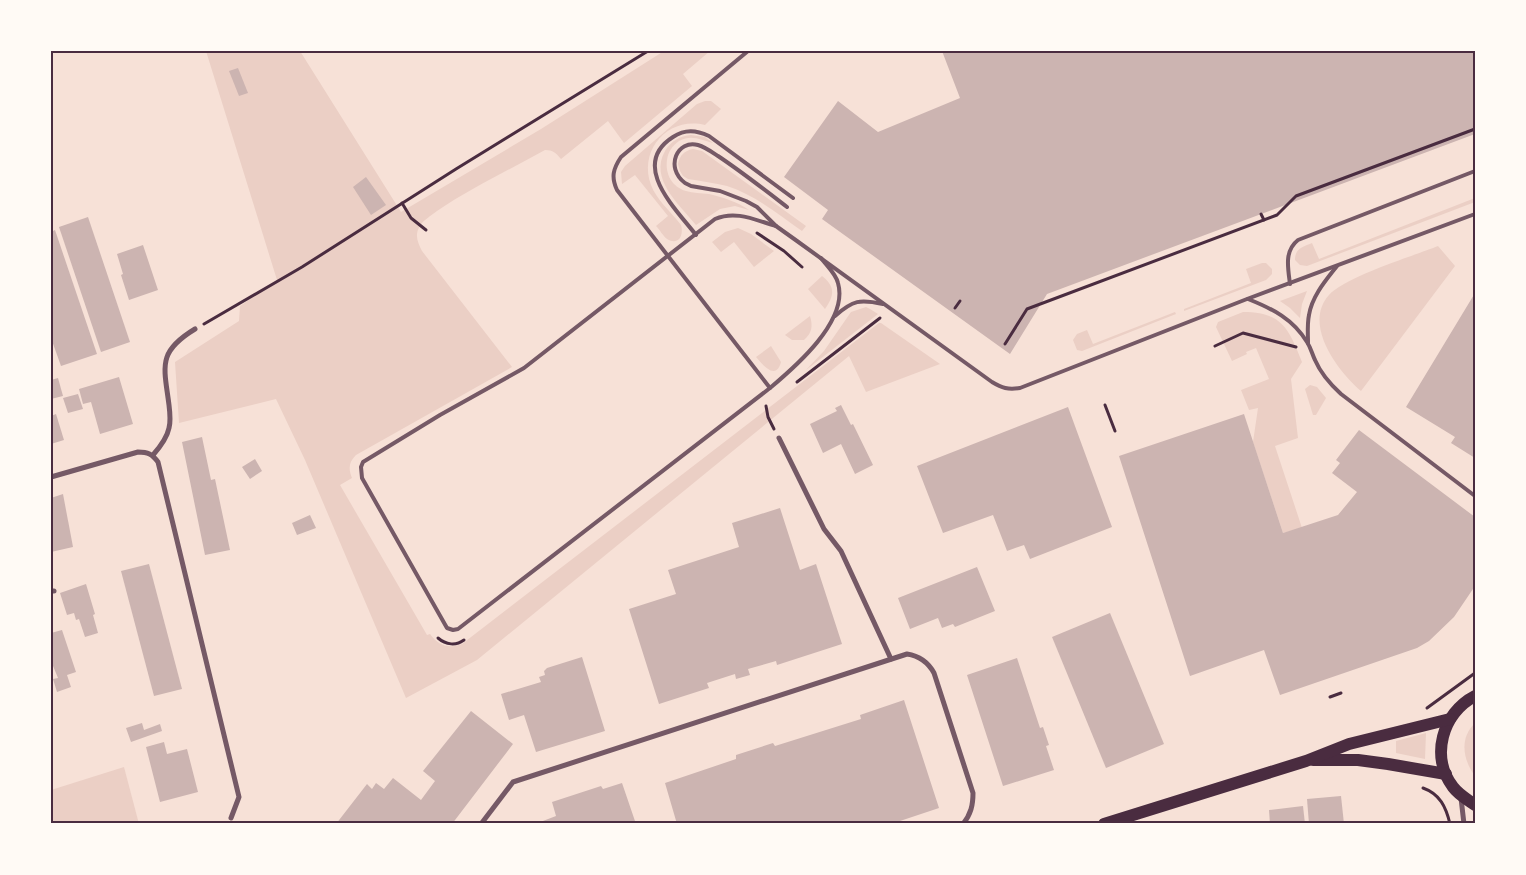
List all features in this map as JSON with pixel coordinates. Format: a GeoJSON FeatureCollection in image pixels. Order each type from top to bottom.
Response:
{"type":"FeatureCollection","features":[{"type":"Feature","properties":{"kind":"main road"},"geometry":{"type":"LineString","coordinates":[[1475,696],[1460,706],[1450,719],[1442,737],[1441,756],[1446,774],[1455,789],[1475,805]]}},
{"type":"Feature","properties":{"kind":"main road"},"geometry":{"type":"LineString","coordinates":[[1104,824],[1306,760],[1349,744],[1450,719]]}},
{"type":"Feature","properties":{"kind":"main road"},"geometry":{"type":"LineString","coordinates":[[1306,760],[1358,760],[1446,774]]}},
{"type":"Feature","properties":{"kind":"street"},"geometry":{"type":"LineString","coordinates":[[153,455],[165,438],[170,423],[164,369],[166,360],[173,345],[195,329]]}},
{"type":"Feature","properties":{"kind":"street"},"geometry":{"type":"LineString","coordinates":[[779,438],[824,529],[841,551],[891,659]]}},
{"type":"Feature","properties":{"kind":"street"},"geometry":{"type":"LineString","coordinates":[[51,478],[138,452],[147,452],[153,455],[161,469],[239,798],[231,818]]}},
{"type":"Feature","properties":{"kind":"street"},"geometry":{"type":"LineString","coordinates":[[481,824],[513,782],[907,654],[915,655],[930,666],[934,674],[973,793],[973,804],[964,824]]}},
{"type":"Feature","properties":{"kind":"street"},"geometry":{"type":"LineString","coordinates":[[1461,795],[1464,824]]}},
{"type":"Feature","properties":{"kind":"lane"},"geometry":{"type":"LineString","coordinates":[[748,51],[621,158],[615,166],[613,181],[617,190],[770,388]]}},
{"type":"Feature","properties":{"kind":"lane"},"geometry":{"type":"LineString","coordinates":[[696,235],[664,195],[656,177],[654,166],[662,145],[679,133],[690,130],[709,136],[793,198]]}},
{"type":"Feature","properties":{"kind":"lane"},"geometry":{"type":"LineString","coordinates":[[787,207],[704,147],[689,144],[677,155],[674,162],[675,172],[678,178],[685,183],[720,191],[757,207],[776,226],[992,382],[1002,388],[1011,390],[1475,214]]}},
{"type":"Feature","properties":{"kind":"lane"},"geometry":{"type":"LineString","coordinates":[[1290,284],[1287,258],[1294,243],[1298,240],[1475,171]]}},
{"type":"Feature","properties":{"kind":"lane"},"geometry":{"type":"LineString","coordinates":[[776,226],[730,214],[715,220],[524,368],[406,435],[364,462],[361,467],[362,478],[447,628],[458,629],[770,388],[802,359],[818,340],[833,317],[840,298],[840,289],[833,273],[821,258]]}},
{"type":"Feature","properties":{"kind":"lane"},"geometry":{"type":"LineString","coordinates":[[1308,343],[1311,305],[1337,266]]}},
{"type":"Feature","properties":{"kind":"lane"},"geometry":{"type":"LineString","coordinates":[[1247,299],[1282,314],[1308,343],[1323,374],[1341,394],[1475,496]]}},
{"type":"Feature","properties":{"kind":"lane"},"geometry":{"type":"LineString","coordinates":[[833,317],[848,305],[857,301],[868,300],[885,304]]}},
{"type":"Feature","properties":{"kind":"path"},"geometry":{"type":"LineString","coordinates":[[195,329],[302,267],[456,169],[648,51]]}},
{"type":"Feature","properties":{"kind":"path"},"geometry":{"type":"LineString","coordinates":[[1005,344],[1027,309],[1277,215],[1296,196],[1475,129]]}},
{"type":"Feature","properties":{"kind":"path"},"geometry":{"type":"LineString","coordinates":[[402,204],[411,218],[426,230]]}},
{"type":"Feature","properties":{"kind":"path"},"geometry":{"type":"LineString","coordinates":[[1261,214],[1264,220]]}},
{"type":"Feature","properties":{"kind":"path"},"geometry":{"type":"LineString","coordinates":[[755,231],[802,268]]}},
{"type":"Feature","properties":{"kind":"path"},"geometry":{"type":"LineString","coordinates":[[955,308],[960,301]]}},
{"type":"Feature","properties":{"kind":"path"},"geometry":{"type":"LineString","coordinates":[[1215,346],[1243,334],[1311,350]]}},
{"type":"Feature","properties":{"kind":"path"},"geometry":{"type":"LineString","coordinates":[[1105,405],[1115,431]]}},
{"type":"Feature","properties":{"kind":"path"},"geometry":{"type":"LineString","coordinates":[[766,406],[768,417],[779,438]]}},
{"type":"Feature","properties":{"kind":"path"},"geometry":{"type":"LineString","coordinates":[[1420,712],[1475,673]]}},
{"type":"Feature","properties":{"kind":"path"},"geometry":{"type":"LineString","coordinates":[[1330,697],[1341,693]]}},
{"type":"Feature","properties":{"kind":"path"},"geometry":{"type":"LineString","coordinates":[[1418,786],[1430,790],[1439,797],[1446,809],[1450,824]]}},
{"type":"Feature","properties":{"kind":"shaded area"},"geometry":{"type":"Polygon","coordinates":[[[206,51],[300,51],[401,212],[541,129],[664,51],[710,51],[683,74],[692,86],[624,143],[608,121],[561,159],[554,152],[545,150],[437,211],[425,220],[418,229],[417,239],[422,251],[512,367],[356,455],[350,465],[352,478],[340,485],[427,635],[430,634],[440,644],[452,646],[462,644],[879,323],[940,364],[866,392],[849,356],[477,660],[406,698],[305,460],[276,399],[179,423],[175,362],[239,321],[240,306],[277,280],[206,51]]]}},
{"type":"Feature","properties":{"kind":"shaded area"},"geometry":{"type":"Polygon","coordinates":[[[711,101],[721,109],[705,125],[692,124],[680,126],[669,131],[660,138],[653,148],[649,159],[648,172],[653,190],[681,225],[682,232],[680,238],[671,241],[656,226],[668,216],[635,175],[622,184],[621,172],[625,166],[697,104],[711,101]]]}},
{"type":"Feature","properties":{"kind":"shaded area"},"geometry":{"type":"Polygon","coordinates":[[[691,135],[705,137],[713,143],[696,138],[688,138],[674,145],[668,154],[667,160],[668,175],[673,183],[686,191],[719,197],[735,202],[749,210],[735,206],[720,209],[696,225],[668,191],[661,171],[661,161],[665,151],[673,142],[691,135]]]}},
{"type":"Feature","properties":{"kind":"shaded area"},"geometry":{"type":"Polygon","coordinates":[[[693,149],[702,151],[806,226],[802,231],[747,194],[727,186],[688,179],[683,176],[678,164],[679,161],[683,154],[693,149]]]}},
{"type":"Feature","properties":{"kind":"shaded area"},"geometry":{"type":"Polygon","coordinates":[[[1475,198],[1475,202],[1307,266],[1300,265],[1295,260],[1298,250],[1312,243],[1319,259],[1475,198]]]}},
{"type":"Feature","properties":{"kind":"shaded area"},"geometry":{"type":"Polygon","coordinates":[[[738,228],[751,234],[774,251],[754,267],[734,242],[721,252],[712,242],[725,232],[738,228]]]}},
{"type":"Feature","properties":{"kind":"shaded area"},"geometry":{"type":"Polygon","coordinates":[[[1438,246],[1455,266],[1361,391],[1343,372],[1327,347],[1321,334],[1320,320],[1322,307],[1329,295],[1349,281],[1438,246]]]}},
{"type":"Feature","properties":{"kind":"shaded area"},"geometry":{"type":"Polygon","coordinates":[[[1266,263],[1272,269],[1272,274],[1266,280],[1184,311],[1184,309],[1251,283],[1246,269],[1266,263]]]}},
{"type":"Feature","properties":{"kind":"shaded area"},"geometry":{"type":"Polygon","coordinates":[[[822,276],[830,284],[832,292],[832,296],[825,309],[808,289],[822,276]]]}},
{"type":"Feature","properties":{"kind":"shaded area"},"geometry":{"type":"Polygon","coordinates":[[[1307,291],[1302,304],[1300,318],[1280,301],[1307,291]]]}},
{"type":"Feature","properties":{"kind":"shaded area"},"geometry":{"type":"Polygon","coordinates":[[[866,307],[878,314],[806,370],[824,351],[851,312],[866,307]]]}},
{"type":"Feature","properties":{"kind":"shaded area"},"geometry":{"type":"Polygon","coordinates":[[[1175,312],[1176,314],[1082,351],[1077,350],[1073,340],[1077,334],[1087,330],[1093,344],[1175,312]]]}},
{"type":"Feature","properties":{"kind":"shaded area"},"geometry":{"type":"Polygon","coordinates":[[[1243,312],[1267,315],[1276,319],[1288,332],[1302,362],[1291,379],[1298,438],[1275,446],[1302,528],[1283,533],[1253,442],[1258,408],[1249,410],[1241,390],[1269,379],[1256,348],[1232,361],[1216,327],[1218,322],[1243,312]]]}},
{"type":"Feature","properties":{"kind":"shaded area"},"geometry":{"type":"Polygon","coordinates":[[[810,316],[811,329],[809,335],[804,340],[792,340],[785,335],[810,316]]]}},
{"type":"Feature","properties":{"kind":"shaded area"},"geometry":{"type":"Polygon","coordinates":[[[771,346],[781,362],[779,368],[773,371],[769,370],[756,357],[771,346]]]}},
{"type":"Feature","properties":{"kind":"shaded area"},"geometry":{"type":"Polygon","coordinates":[[[1310,385],[1317,387],[1326,398],[1316,415],[1313,415],[1305,389],[1310,385]]]}},
{"type":"Feature","properties":{"kind":"shaded area"},"geometry":{"type":"Polygon","coordinates":[[[1475,723],[1475,776],[1468,763],[1465,742],[1470,729],[1475,723]]]}},
{"type":"Feature","properties":{"kind":"shaded area"},"geometry":{"type":"Polygon","coordinates":[[[1426,733],[1425,759],[1396,753],[1396,741],[1426,733]]]}},
{"type":"Feature","properties":{"kind":"shaded area"},"geometry":{"type":"Polygon","coordinates":[[[124,767],[139,824],[51,824],[51,790],[124,767]]]}},
{"type":"Feature","properties":{"kind":"building"},"geometry":{"type":"Polygon","coordinates":[[[942,51],[1475,51],[1475,134],[1047,294],[1010,354],[822,219],[828,210],[784,177],[838,101],[878,132],[960,98],[942,51]]]}},
{"type":"Feature","properties":{"kind":"building"},"geometry":{"type":"Polygon","coordinates":[[[238,68],[248,93],[239,96],[229,71],[238,68]]]}},
{"type":"Feature","properties":{"kind":"building"},"geometry":{"type":"Polygon","coordinates":[[[366,177],[386,205],[371,215],[353,187],[366,177]]]}},
{"type":"Feature","properties":{"kind":"building"},"geometry":{"type":"Polygon","coordinates":[[[88,217],[130,342],[101,352],[59,227],[88,217]]]}},
{"type":"Feature","properties":{"kind":"building"},"geometry":{"type":"Polygon","coordinates":[[[55,230],[97,354],[61,366],[51,338],[51,232],[55,230]]]}},
{"type":"Feature","properties":{"kind":"building"},"geometry":{"type":"Polygon","coordinates":[[[143,245],[158,290],[129,300],[117,254],[143,245]]]}},
{"type":"Feature","properties":{"kind":"building"},"geometry":{"type":"Polygon","coordinates":[[[1475,293],[1475,458],[1451,443],[1455,437],[1406,407],[1475,293]]]}},
{"type":"Feature","properties":{"kind":"building"},"geometry":{"type":"Polygon","coordinates":[[[119,377],[133,424],[100,434],[91,402],[83,404],[79,389],[119,377]]]}},
{"type":"Feature","properties":{"kind":"building"},"geometry":{"type":"Polygon","coordinates":[[[58,378],[63,396],[51,399],[51,380],[58,378]]]}},
{"type":"Feature","properties":{"kind":"building"},"geometry":{"type":"Polygon","coordinates":[[[78,394],[83,409],[68,413],[63,398],[78,394]]]}},
{"type":"Feature","properties":{"kind":"building"},"geometry":{"type":"Polygon","coordinates":[[[841,405],[851,425],[853,424],[873,465],[855,474],[841,444],[823,453],[810,424],[837,411],[835,408],[841,405]]]}},
{"type":"Feature","properties":{"kind":"building"},"geometry":{"type":"Polygon","coordinates":[[[1068,407],[1112,527],[1030,559],[1024,545],[1007,551],[993,515],[943,533],[917,466],[1068,407]]]}},
{"type":"Feature","properties":{"kind":"building"},"geometry":{"type":"Polygon","coordinates":[[[56,414],[64,440],[51,444],[51,416],[56,414]]]}},
{"type":"Feature","properties":{"kind":"building"},"geometry":{"type":"Polygon","coordinates":[[[1244,414],[1283,533],[1338,515],[1357,492],[1332,473],[1340,463],[1336,460],[1359,430],[1475,517],[1475,586],[1454,617],[1429,641],[1417,648],[1280,695],[1264,650],[1190,676],[1119,456],[1244,414]]]}},
{"type":"Feature","properties":{"kind":"building"},"geometry":{"type":"Polygon","coordinates":[[[202,437],[211,480],[215,479],[230,550],[205,555],[182,442],[202,437]]]}},
{"type":"Feature","properties":{"kind":"building"},"geometry":{"type":"Polygon","coordinates":[[[255,459],[262,471],[250,479],[242,467],[255,459]]]}},
{"type":"Feature","properties":{"kind":"building"},"geometry":{"type":"Polygon","coordinates":[[[63,494],[73,547],[51,552],[51,498],[63,494]]]}},
{"type":"Feature","properties":{"kind":"building"},"geometry":{"type":"Polygon","coordinates":[[[780,508],[800,570],[816,564],[842,644],[777,665],[776,661],[748,669],[750,675],[736,679],[735,674],[707,683],[709,688],[659,704],[629,609],[676,594],[668,570],[739,547],[732,523],[780,508]]]}},
{"type":"Feature","properties":{"kind":"building"},"geometry":{"type":"Polygon","coordinates":[[[310,515],[316,528],[297,535],[292,523],[310,515]]]}},
{"type":"Feature","properties":{"kind":"building"},"geometry":{"type":"Polygon","coordinates":[[[149,564],[182,689],[154,696],[121,571],[149,564]]]}},
{"type":"Feature","properties":{"kind":"building"},"geometry":{"type":"Polygon","coordinates":[[[977,567],[995,611],[955,627],[953,624],[942,628],[938,618],[910,629],[898,598],[977,567]]]}},
{"type":"Feature","properties":{"kind":"building"},"geometry":{"type":"Polygon","coordinates":[[[86,584],[95,614],[93,615],[98,633],[85,637],[79,619],[76,620],[74,613],[67,615],[60,593],[86,584]]]}},
{"type":"Feature","properties":{"kind":"building"},"geometry":{"type":"Polygon","coordinates":[[[1110,613],[1164,744],[1106,768],[1052,637],[1110,613]]]}},
{"type":"Feature","properties":{"kind":"building"},"geometry":{"type":"Polygon","coordinates":[[[62,630],[76,672],[67,675],[71,687],[57,692],[53,679],[58,678],[51,661],[51,633],[62,630]]]}},
{"type":"Feature","properties":{"kind":"building"},"geometry":{"type":"Polygon","coordinates":[[[582,657],[605,731],[536,752],[524,715],[509,720],[501,694],[541,682],[539,677],[545,675],[544,671],[547,668],[582,657]]]}},
{"type":"Feature","properties":{"kind":"building"},"geometry":{"type":"Polygon","coordinates":[[[1017,658],[1040,728],[1043,727],[1049,745],[1046,746],[1054,770],[1003,786],[967,675],[1017,658]]]}},
{"type":"Feature","properties":{"kind":"building"},"geometry":{"type":"Polygon","coordinates":[[[904,700],[939,808],[891,824],[686,824],[686,822],[677,824],[665,783],[736,759],[736,755],[773,743],[775,746],[861,719],[860,715],[904,700]]]}},
{"type":"Feature","properties":{"kind":"building"},"geometry":{"type":"Polygon","coordinates":[[[471,711],[513,744],[452,824],[336,824],[367,784],[372,789],[376,783],[384,789],[393,778],[421,800],[435,781],[423,771],[471,711]]]}},
{"type":"Feature","properties":{"kind":"building"},"geometry":{"type":"Polygon","coordinates":[[[142,723],[144,730],[160,724],[162,731],[131,742],[126,728],[142,723]]]}},
{"type":"Feature","properties":{"kind":"building"},"geometry":{"type":"Polygon","coordinates":[[[164,742],[167,754],[187,749],[198,792],[160,802],[146,747],[164,742]]]}},
{"type":"Feature","properties":{"kind":"building"},"geometry":{"type":"Polygon","coordinates":[[[622,783],[636,824],[535,824],[556,816],[552,802],[601,786],[603,789],[622,783]]]}},
{"type":"Feature","properties":{"kind":"building"},"geometry":{"type":"Polygon","coordinates":[[[1341,796],[1344,824],[1309,824],[1307,799],[1341,796]]]}},
{"type":"Feature","properties":{"kind":"building"},"geometry":{"type":"Polygon","coordinates":[[[1303,806],[1305,824],[1270,824],[1269,810],[1303,806]]]}}]}
